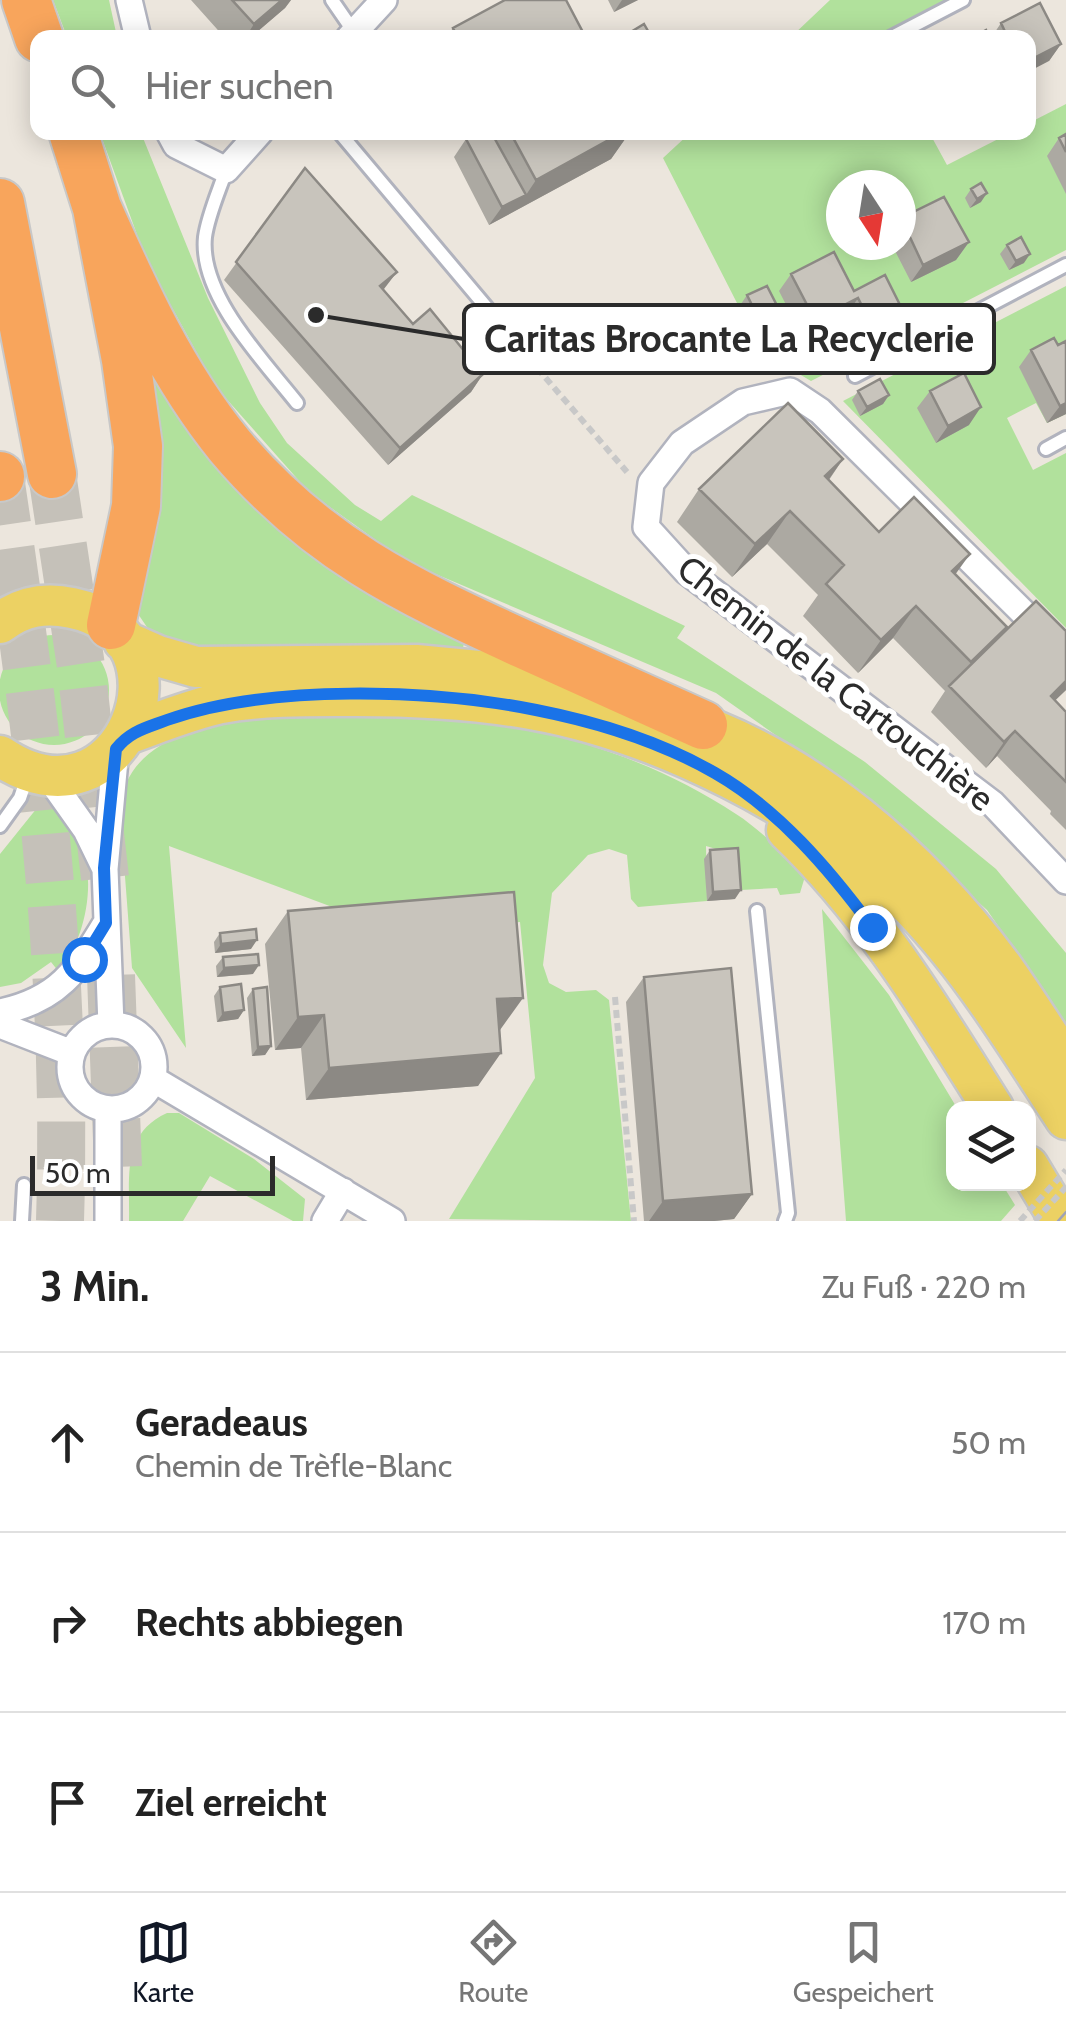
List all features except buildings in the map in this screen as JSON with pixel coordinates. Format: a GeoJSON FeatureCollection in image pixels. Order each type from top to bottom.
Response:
{"type":"FeatureCollection","features":[{"type":"Feature","properties":{"kind":"highway"},"geometry":{"type":"LineString","coordinates":[[26,0],[37,30]]}},
{"type":"Feature","properties":{"kind":"highway"},"geometry":{"type":"LineString","coordinates":[[76,140],[97,208],[132,287],[184,382],[228,444],[275,494],[369,568],[431,603],[703,725]]}},
{"type":"Feature","properties":{"kind":"highway"},"geometry":{"type":"LineString","coordinates":[[0,203],[52,474]]}},
{"type":"Feature","properties":{"kind":"highway"},"geometry":{"type":"LineString","coordinates":[[97,208],[138,446],[136,506],[117,633]]}},
{"type":"Feature","properties":{"kind":"main road"},"geometry":{"type":"LineString","coordinates":[[0,623],[22,610],[51,605],[81,610],[180,664],[213,668],[367,664],[498,673],[589,690],[703,725],[800,777],[910,862],[986,946],[1066,1063]]}},
{"type":"Feature","properties":{"kind":"main road"},"geometry":{"type":"LineString","coordinates":[[117,633],[133,658],[139,685],[136,714],[121,742]]}},
{"type":"Feature","properties":{"kind":"main road"},"geometry":{"type":"LineString","coordinates":[[25,768],[65,775],[92,766],[121,742],[206,706],[297,696],[445,698],[565,716],[654,745],[718,774],[832,838],[905,900],[972,980],[1066,1119]]}},
{"type":"Feature","properties":{"kind":"main road"},"geometry":{"type":"LineString","coordinates":[[718,774],[786,829],[850,897],[911,981],[988,1101]]}},
{"type":"Feature","properties":{"kind":"main road"},"geometry":{"type":"LineString","coordinates":[[1036,1179],[1061,1221]]}},
{"type":"Feature","properties":{"kind":"street"},"geometry":{"type":"LineString","coordinates":[[129,0],[136,30]]}},
{"type":"Feature","properties":{"kind":"street"},"geometry":{"type":"LineString","coordinates":[[356,30],[384,0]]}},
{"type":"Feature","properties":{"kind":"street"},"geometry":{"type":"LineString","coordinates":[[173,140],[176,146],[226,170],[253,140]]}},
{"type":"Feature","properties":{"kind":"street"},"geometry":{"type":"LineString","coordinates":[[651,483],[682,444],[743,402],[790,391],[820,411],[1066,655]]}},
{"type":"Feature","properties":{"kind":"street","name":"Chemin de la Cartouchière"},"geometry":{"type":"LineString","coordinates":[[651,483],[646,527],[686,571],[993,804],[1066,881]]}},
{"type":"Feature","properties":{"kind":"street"},"geometry":{"type":"LineString","coordinates":[[111,1025],[104,868],[121,742]]}},
{"type":"Feature","properties":{"kind":"street"},"geometry":{"type":"LineString","coordinates":[[25,768],[86,830],[104,868]]}},
{"type":"Feature","properties":{"kind":"street"},"geometry":{"type":"LineString","coordinates":[[0,1012],[60,988],[106,923]]}},
{"type":"Feature","properties":{"kind":"street"},"geometry":{"type":"LineString","coordinates":[[0,1025],[72,1052]]}},
{"type":"Feature","properties":{"kind":"street"},"geometry":{"type":"LineString","coordinates":[[111,1025],[140,1035],[150,1048],[154,1063],[153,1078],[136,1102],[108,1110],[95,1106],[76,1090],[69,1065],[72,1052],[87,1033],[111,1025]]}},
{"type":"Feature","properties":{"kind":"street"},"geometry":{"type":"LineString","coordinates":[[153,1078],[392,1221]]}},
{"type":"Feature","properties":{"kind":"street"},"geometry":{"type":"LineString","coordinates":[[108,1110],[108,1221]]}},
{"type":"Feature","properties":{"kind":"street"},"geometry":{"type":"LineString","coordinates":[[325,1221],[343,1192]]}},
{"type":"Feature","properties":{"kind":"lane"},"geometry":{"type":"LineString","coordinates":[[332,0],[348,30]]}},
{"type":"Feature","properties":{"kind":"lane"},"geometry":{"type":"LineString","coordinates":[[905,30],[963,0]]}},
{"type":"Feature","properties":{"kind":"lane"},"geometry":{"type":"LineString","coordinates":[[346,140],[524,352]]}},
{"type":"Feature","properties":{"kind":"lane"},"geometry":{"type":"LineString","coordinates":[[226,170],[205,238],[212,284],[230,318],[296,403]]}},
{"type":"Feature","properties":{"kind":"lane"},"geometry":{"type":"LineString","coordinates":[[855,376],[1066,265]]}},
{"type":"Feature","properties":{"kind":"lane"},"geometry":{"type":"LineString","coordinates":[[1046,449],[1066,438]]}},
{"type":"Feature","properties":{"kind":"lane"},"geometry":{"type":"LineString","coordinates":[[0,826],[20,798],[25,768]]}},
{"type":"Feature","properties":{"kind":"lane"},"geometry":{"type":"LineString","coordinates":[[758,911],[788,1213],[785,1221]]}},
{"type":"Feature","properties":{"kind":"lane"},"geometry":{"type":"LineString","coordinates":[[22,1221],[24,1185]]}},
{"type":"Feature","properties":{"kind":"path"},"geometry":{"type":"LineString","coordinates":[[524,352],[626,472],[651,483]]}},
{"type":"Feature","properties":{"kind":"path"},"geometry":{"type":"LineString","coordinates":[[616,998],[632,1218]]}},
{"type":"Feature","properties":{"kind":"path"},"geometry":{"type":"LineString","coordinates":[[1020,1221],[1066,1170]]}},
{"type":"Feature","properties":{"kind":"path"},"geometry":{"type":"LineString","coordinates":[[1035,1221],[1066,1186]]}},
{"type":"Feature","properties":{"kind":"green space"},"geometry":{"type":"Polygon","coordinates":[[[53,0],[109,0],[115,30],[64,30],[53,0]]]}},
{"type":"Feature","properties":{"kind":"green space"},"geometry":{"type":"Polygon","coordinates":[[[830,0],[946,0],[888,30],[798,30],[830,0]]]}},
{"type":"Feature","properties":{"kind":"green space"},"geometry":{"type":"Polygon","coordinates":[[[1066,104],[1066,250],[811,381],[762,352],[663,158],[682,140],[933,140],[947,165],[996,140],[1036,140],[1036,119],[1066,104]]]}},
{"type":"Feature","properties":{"kind":"green space"},"geometry":{"type":"Polygon","coordinates":[[[103,140],[144,140],[208,298],[260,403],[287,443],[355,505],[381,521],[412,495],[685,626],[677,638],[865,762],[996,869],[1066,953],[1066,1023],[987,910],[862,796],[716,693],[405,561],[309,492],[215,386],[147,262],[103,140]]]}},
{"type":"Feature","properties":{"kind":"green space"},"geometry":{"type":"Polygon","coordinates":[[[1066,286],[1066,414],[1047,423],[1036,403],[1007,418],[1033,470],[1066,453],[1066,628],[843,401],[1066,286]]]}},
{"type":"Feature","properties":{"kind":"green space"},"geometry":{"type":"Polygon","coordinates":[[[162,376],[465,639],[462,652],[188,653],[153,636],[136,611],[147,383],[162,376]]]}},
{"type":"Feature","properties":{"kind":"green space"},"geometry":{"type":"Polygon","coordinates":[[[54,635],[75,639],[93,651],[105,669],[109,690],[105,711],[93,729],[75,741],[54,745],[33,741],[15,729],[3,711],[-1,690],[3,669],[15,651],[33,639],[54,635]]]}},
{"type":"Feature","properties":{"kind":"green space"},"geometry":{"type":"Polygon","coordinates":[[[305,715],[450,718],[526,729],[599,748],[703,794],[745,820],[806,873],[800,893],[780,895],[777,888],[741,890],[739,856],[706,846],[707,901],[638,907],[631,899],[627,855],[609,849],[588,855],[552,893],[543,965],[549,983],[566,992],[596,990],[609,1000],[631,1221],[449,1219],[535,1078],[520,922],[423,931],[359,917],[169,846],[186,1048],[132,968],[120,811],[127,782],[142,760],[190,732],[249,719],[305,715]]]}},
{"type":"Feature","properties":{"kind":"green space"},"geometry":{"type":"Polygon","coordinates":[[[48,804],[66,819],[84,854],[88,896],[84,917],[70,956],[59,972],[51,962],[21,983],[0,987],[0,854],[37,808],[48,804]]]}},
{"type":"Feature","properties":{"kind":"green space"},"geometry":{"type":"Polygon","coordinates":[[[822,909],[889,995],[953,1101],[946,1101],[946,1191],[1006,1191],[1015,1205],[1001,1221],[846,1221],[822,909]]]}},
{"type":"Feature","properties":{"kind":"green space"},"geometry":{"type":"Polygon","coordinates":[[[167,1113],[179,1113],[254,1159],[305,1199],[303,1221],[293,1221],[210,1176],[183,1221],[129,1221],[129,1173],[135,1145],[152,1122],[167,1113]]]}},
{"type":"Feature","properties":{"kind":"tunnel"},"geometry":{"type":"LineString","coordinates":[[52,474],[81,666],[105,878]]}},
{"type":"Feature","properties":{"kind":"tunnel"},"geometry":{"type":"LineString","coordinates":[[0,477],[47,848],[59,1034],[60,1221]]}},
{"type":"Feature","properties":{"kind":"tunnel"},"geometry":{"type":"LineString","coordinates":[[111,975],[118,1168]]}},
{"type":"Feature","properties":{"kind":"tram line"},"geometry":{"type":"LineString","coordinates":[[1058,1221],[1066,1212]]}},
{"type":"Feature","properties":{"kind":"place","name":"Caritas Brocante La Recyclerie"},"geometry":{"type":"Point","coordinates":[316,315]}},
{"type":"Feature","properties":{"kind":"route"},"geometry":{"type":"LineString","coordinates":[[84,959],[106,923],[104,868],[116,749],[127,734],[206,706],[297,696],[414,696],[478,701],[565,716],[654,745],[718,774],[747,795],[827,870],[872,927]]}}]}
